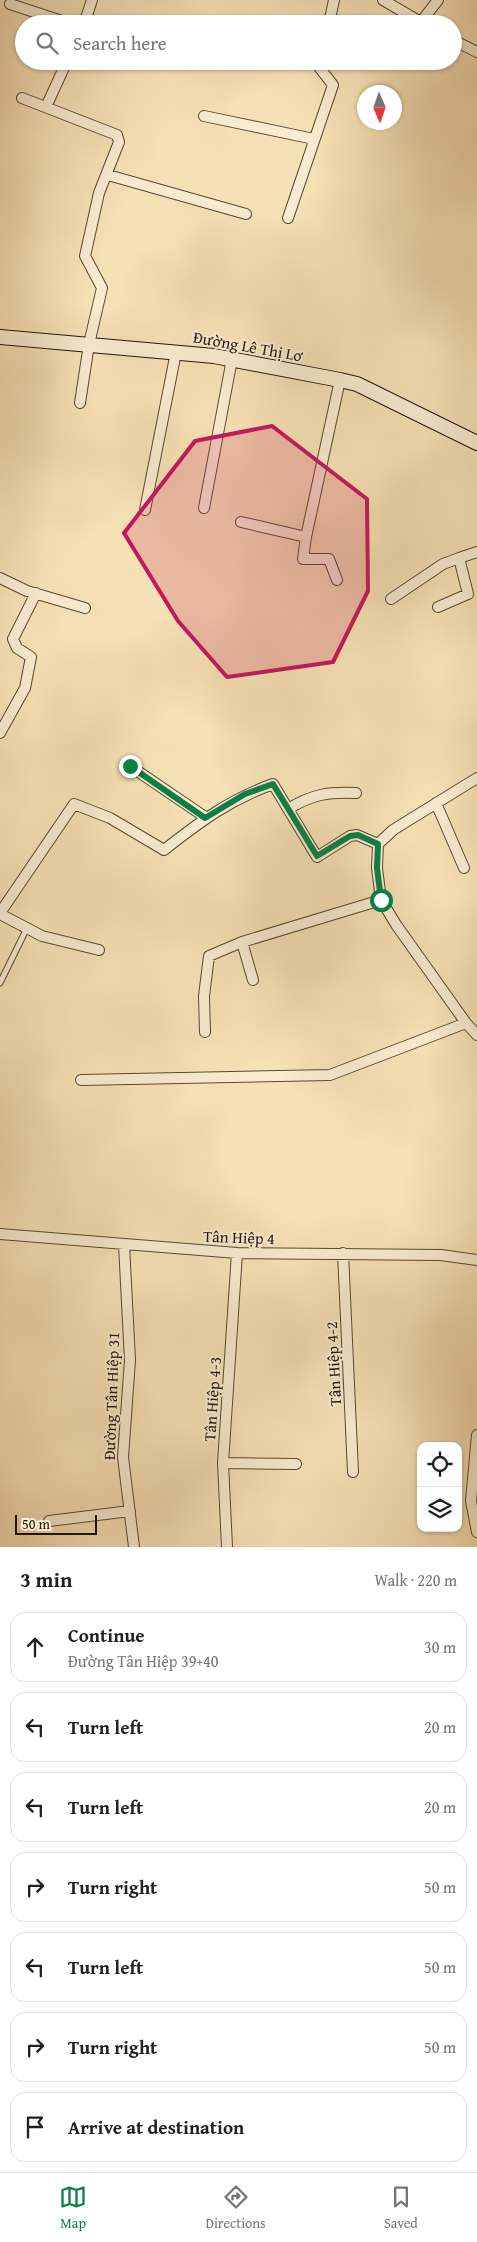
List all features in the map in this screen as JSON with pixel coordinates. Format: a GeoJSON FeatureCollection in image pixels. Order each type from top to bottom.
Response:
{"type":"FeatureCollection","features":[{"type":"Feature","properties":{"kind":"street"},"geometry":{"type":"LineString","coordinates":[[87,15],[92,0]]}},
{"type":"Feature","properties":{"kind":"street"},"geometry":{"type":"LineString","coordinates":[[331,15],[334,0]]}},
{"type":"Feature","properties":{"kind":"street"},"geometry":{"type":"LineString","coordinates":[[428,15],[438,0]]}},
{"type":"Feature","properties":{"kind":"street"},"geometry":{"type":"LineString","coordinates":[[388,1],[410,15]]}},
{"type":"Feature","properties":{"kind":"street"},"geometry":{"type":"LineString","coordinates":[[10,4],[44,15]]}},
{"type":"Feature","properties":{"kind":"street"},"geometry":{"type":"LineString","coordinates":[[462,44],[477,52]]}},
{"type":"Feature","properties":{"kind":"street"},"geometry":{"type":"LineString","coordinates":[[46,107],[63,70]]}},
{"type":"Feature","properties":{"kind":"street"},"geometry":{"type":"LineString","coordinates":[[288,218],[333,85],[321,70]]}},
{"type":"Feature","properties":{"kind":"street"},"geometry":{"type":"LineString","coordinates":[[22,98],[117,134],[119,142],[108,175],[99,193],[85,256],[102,288],[89,344],[80,403]]}},
{"type":"Feature","properties":{"kind":"street"},"geometry":{"type":"LineString","coordinates":[[204,116],[314,139]]}},
{"type":"Feature","properties":{"kind":"street"},"geometry":{"type":"LineString","coordinates":[[108,175],[246,214]]}},
{"type":"Feature","properties":{"kind":"street","name":"Đường Lê Thị Lơ"},"geometry":{"type":"LineString","coordinates":[[0,336],[232,359],[340,380],[357,384],[477,442]]}},
{"type":"Feature","properties":{"kind":"street"},"geometry":{"type":"LineString","coordinates":[[145,510],[176,352]]}},
{"type":"Feature","properties":{"kind":"street"},"geometry":{"type":"LineString","coordinates":[[204,508],[232,359]]}},
{"type":"Feature","properties":{"kind":"street"},"geometry":{"type":"LineString","coordinates":[[337,580],[329,559],[303,560],[306,537],[340,380]]}},
{"type":"Feature","properties":{"kind":"street"},"geometry":{"type":"LineString","coordinates":[[241,522],[306,537]]}},
{"type":"Feature","properties":{"kind":"street"},"geometry":{"type":"LineString","coordinates":[[391,599],[443,564],[477,552]]}},
{"type":"Feature","properties":{"kind":"street"},"geometry":{"type":"LineString","coordinates":[[438,608],[468,594],[459,558]]}},
{"type":"Feature","properties":{"kind":"street"},"geometry":{"type":"LineString","coordinates":[[0,578],[36,593],[85,608]]}},
{"type":"Feature","properties":{"kind":"street"},"geometry":{"type":"LineString","coordinates":[[0,733],[27,680],[31,657],[17,648],[13,639],[36,593]]}},
{"type":"Feature","properties":{"kind":"street"},"geometry":{"type":"LineString","coordinates":[[130,766],[205,818]]}},
{"type":"Feature","properties":{"kind":"street"},"geometry":{"type":"LineString","coordinates":[[477,778],[392,830],[378,844],[377,868],[381,900],[397,926],[466,1023],[477,1035]]}},
{"type":"Feature","properties":{"kind":"street"},"geometry":{"type":"LineString","coordinates":[[98,950],[42,936],[0,914],[74,804],[110,818],[164,850],[205,818],[245,794],[273,784],[317,856],[350,836],[358,835],[378,844]]}},
{"type":"Feature","properties":{"kind":"street"},"geometry":{"type":"LineString","coordinates":[[288,809],[304,800],[326,792],[356,793]]}},
{"type":"Feature","properties":{"kind":"street"},"geometry":{"type":"LineString","coordinates":[[436,803],[464,868]]}},
{"type":"Feature","properties":{"kind":"street"},"geometry":{"type":"LineString","coordinates":[[205,1032],[204,996],[209,956],[242,942],[381,900]]}},
{"type":"Feature","properties":{"kind":"street"},"geometry":{"type":"LineString","coordinates":[[242,942],[253,980]]}},
{"type":"Feature","properties":{"kind":"street"},"geometry":{"type":"LineString","coordinates":[[81,1080],[330,1075],[466,1023]]}},
{"type":"Feature","properties":{"kind":"street","name":"Tân Hiệp 4"},"geometry":{"type":"LineString","coordinates":[[0,1234],[237,1253],[441,1255],[477,1260]]}},
{"type":"Feature","properties":{"kind":"street","name":"Đường Tân Hiệp 31"},"geometry":{"type":"LineString","coordinates":[[124,1245],[130,1360],[123,1457],[134,1547]]}},
{"type":"Feature","properties":{"kind":"street","name":"Tân Hiệp 4-3"},"geometry":{"type":"LineString","coordinates":[[227,1547],[222,1463],[237,1253]]}},
{"type":"Feature","properties":{"kind":"street","name":"Tân Hiệp 4-2"},"geometry":{"type":"LineString","coordinates":[[343,1253],[353,1472]]}},
{"type":"Feature","properties":{"kind":"street"},"geometry":{"type":"LineString","coordinates":[[477,1435],[476,1464],[471,1500],[477,1532]]}},
{"type":"Feature","properties":{"kind":"street"},"geometry":{"type":"LineString","coordinates":[[222,1463],[296,1464]]}},
{"type":"Feature","properties":{"kind":"street"},"geometry":{"type":"LineString","coordinates":[[49,1521],[130,1511]]}},
{"type":"Feature","properties":{"kind":"lane"},"geometry":{"type":"LineString","coordinates":[[0,984],[27,928]]}},
{"type":"Feature","properties":{"kind":"highlighted area"},"geometry":{"type":"Polygon","coordinates":[[[272,426],[367,499],[368,591],[333,662],[227,677],[178,621],[124,533],[195,441],[272,426]]]}},
{"type":"Feature","properties":{"kind":"route"},"geometry":{"type":"LineString","coordinates":[[130,766],[205,818],[245,794],[273,784],[317,856],[350,836],[358,835],[378,844],[377,868],[381,900]]}}]}
